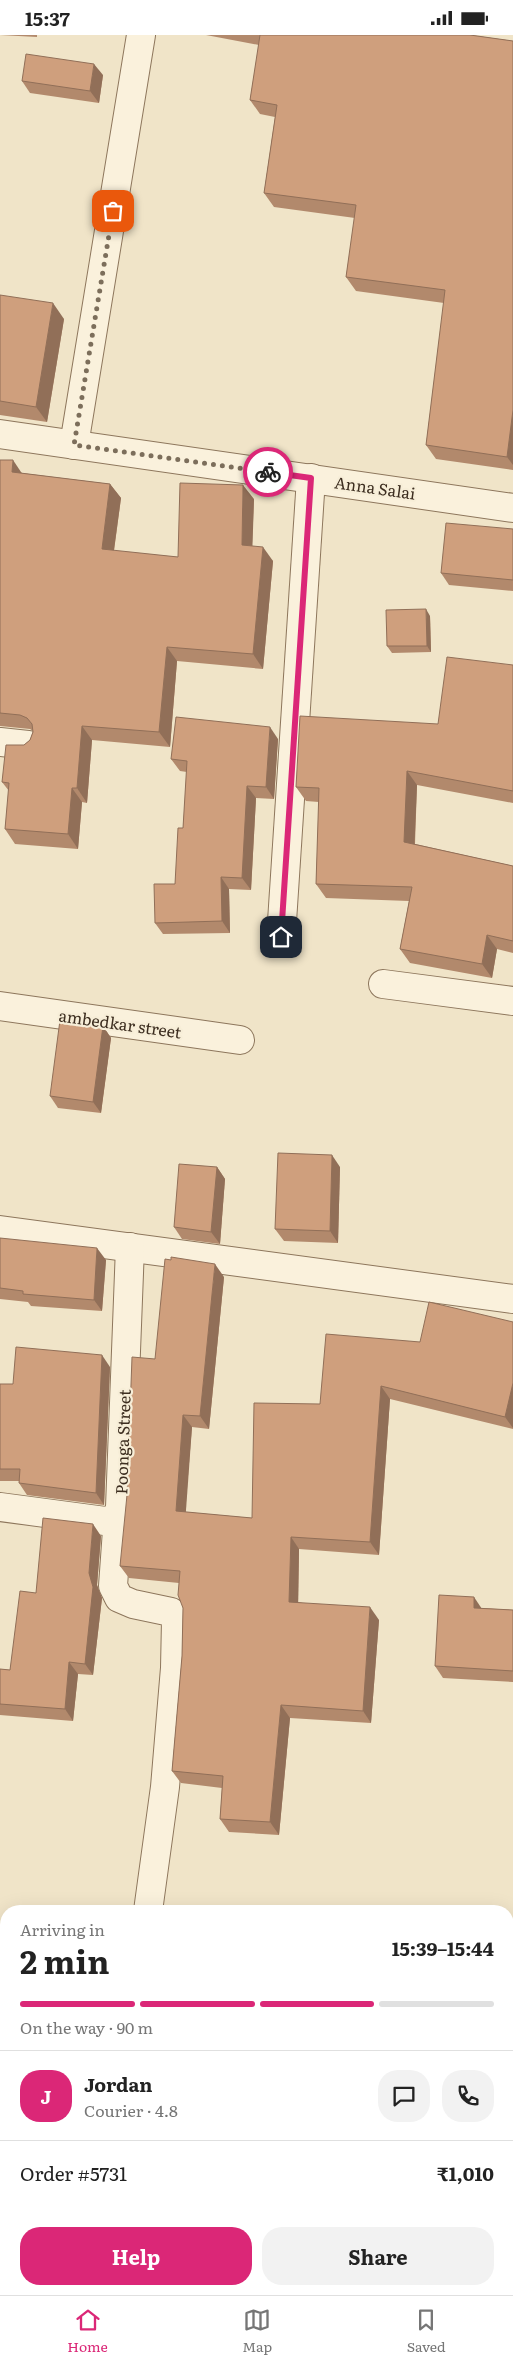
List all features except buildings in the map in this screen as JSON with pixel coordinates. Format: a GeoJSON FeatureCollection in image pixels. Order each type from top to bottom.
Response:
{"type":"FeatureCollection","features":[{"type":"Feature","properties":{"kind":"street"},"geometry":{"type":"LineString","coordinates":[[74,445],[141,35]]}},
{"type":"Feature","properties":{"kind":"street","name":"Anna Salai"},"geometry":{"type":"LineString","coordinates":[[0,434],[513,508]]}},
{"type":"Feature","properties":{"kind":"street"},"geometry":{"type":"LineString","coordinates":[[281,937],[311,478]]}},
{"type":"Feature","properties":{"kind":"street"},"geometry":{"type":"LineString","coordinates":[[0,742],[28,745]]}},
{"type":"Feature","properties":{"kind":"street"},"geometry":{"type":"LineString","coordinates":[[383,984],[513,1001]]}},
{"type":"Feature","properties":{"kind":"street","name":"ambedkar street"},"geometry":{"type":"LineString","coordinates":[[0,1006],[240,1040]]}},
{"type":"Feature","properties":{"kind":"street"},"geometry":{"type":"LineString","coordinates":[[0,1230],[513,1299]]}},
{"type":"Feature","properties":{"kind":"street","name":"Poonga Street"},"geometry":{"type":"LineString","coordinates":[[0,1507],[105,1521],[114,1520],[118,1516],[120,1507],[130,1247]]}},
{"type":"Feature","properties":{"kind":"street"},"geometry":{"type":"LineString","coordinates":[[118,1516],[113,1586],[119,1598],[133,1604],[171,1612],[176,1620],[175,1668],[165,1787],[149,1905]]}},
{"type":"Feature","properties":{"kind":"way so far"},"geometry":{"type":"LineString","coordinates":[[113,211],[74,445],[268,472]]}},
{"type":"Feature","properties":{"kind":"route"},"geometry":{"type":"LineString","coordinates":[[268,472],[311,478],[281,937]]}}]}
